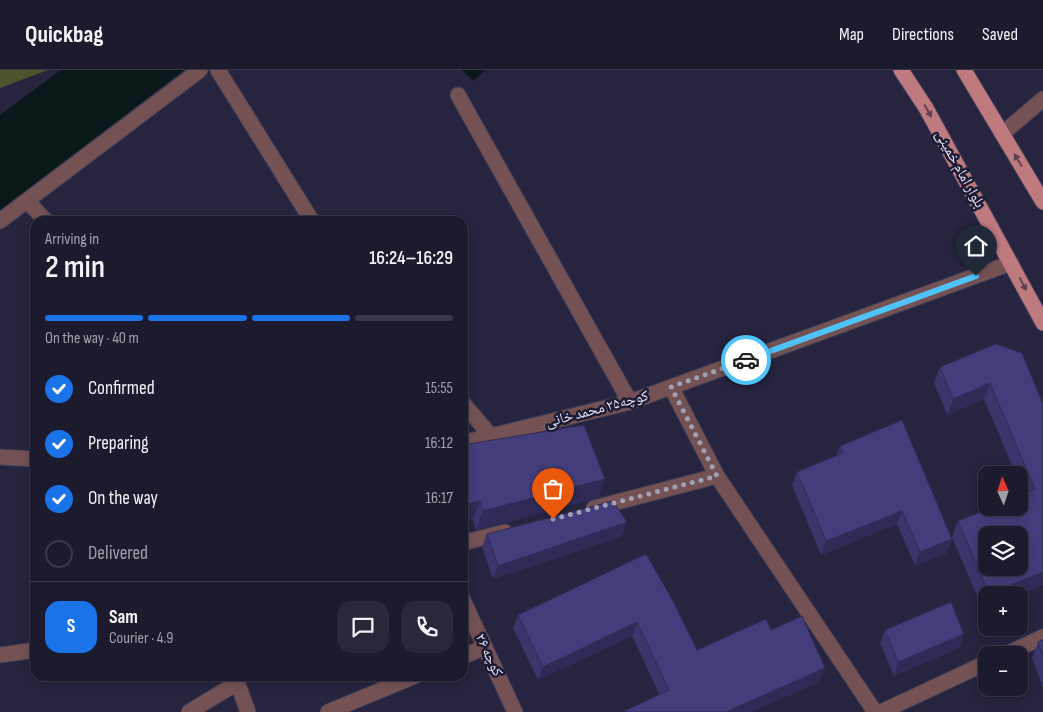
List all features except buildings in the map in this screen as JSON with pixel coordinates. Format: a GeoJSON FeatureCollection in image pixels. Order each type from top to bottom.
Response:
{"type":"FeatureCollection","features":[{"type":"Feature","properties":{"kind":"main road","name":"بلوار امام خمینی"},"geometry":{"type":"LineString","coordinates":[[901,70],[926,108],[1043,323]]}},
{"type":"Feature","properties":{"kind":"main road"},"geometry":{"type":"LineString","coordinates":[[964,70],[1043,202]]}},
{"type":"Feature","properties":{"kind":"street"},"geometry":{"type":"LineString","coordinates":[[0,221],[200,70]]}},
{"type":"Feature","properties":{"kind":"street"},"geometry":{"type":"LineString","coordinates":[[218,70],[308,216]]}},
{"type":"Feature","properties":{"kind":"street"},"geometry":{"type":"LineString","coordinates":[[458,95],[630,402]]}},
{"type":"Feature","properties":{"kind":"street"},"geometry":{"type":"LineString","coordinates":[[1002,134],[1043,99]]}},
{"type":"Feature","properties":{"kind":"street"},"geometry":{"type":"LineString","coordinates":[[27,200],[41,216]]}},
{"type":"Feature","properties":{"kind":"street","name":"کوچه۲۵ محمد خانی"},"geometry":{"type":"LineString","coordinates":[[468,442],[630,402],[1012,263]]}},
{"type":"Feature","properties":{"kind":"street"},"geometry":{"type":"LineString","coordinates":[[671,387],[717,476],[875,712]]}},
{"type":"Feature","properties":{"kind":"street"},"geometry":{"type":"LineString","coordinates":[[468,409],[491,436]]}},
{"type":"Feature","properties":{"kind":"street"},"geometry":{"type":"LineString","coordinates":[[20,459],[30,450]]}},
{"type":"Feature","properties":{"kind":"street"},"geometry":{"type":"LineString","coordinates":[[0,457],[30,459]]}},
{"type":"Feature","properties":{"kind":"street"},"geometry":{"type":"LineString","coordinates":[[576,513],[717,476]]}},
{"type":"Feature","properties":{"kind":"street"},"geometry":{"type":"LineString","coordinates":[[468,541],[519,528]]}},
{"type":"Feature","properties":{"kind":"street","name":"کوچه ۲۶"},"geometry":{"type":"LineString","coordinates":[[468,611],[515,712]]}},
{"type":"Feature","properties":{"kind":"street"},"geometry":{"type":"LineString","coordinates":[[1024,646],[1043,637]]}},
{"type":"Feature","properties":{"kind":"street"},"geometry":{"type":"LineString","coordinates":[[468,654],[485,647]]}},
{"type":"Feature","properties":{"kind":"street"},"geometry":{"type":"LineString","coordinates":[[0,655],[30,651]]}},
{"type":"Feature","properties":{"kind":"street"},"geometry":{"type":"LineString","coordinates":[[881,712],[978,667]]}},
{"type":"Feature","properties":{"kind":"street"},"geometry":{"type":"LineString","coordinates":[[189,712],[235,681]]}},
{"type":"Feature","properties":{"kind":"street"},"geometry":{"type":"LineString","coordinates":[[236,681],[248,712]]}},
{"type":"Feature","properties":{"kind":"street"},"geometry":{"type":"LineString","coordinates":[[328,712],[403,681]]}},
{"type":"Feature","properties":{"kind":"green space"},"geometry":{"type":"Polygon","coordinates":[[[0,70],[48,70],[0,88],[0,70]]]}},
{"type":"Feature","properties":{"kind":"shaded area"},"geometry":{"type":"Polygon","coordinates":[[[61,70],[184,70],[0,210],[0,115],[61,70]]]}},
{"type":"Feature","properties":{"kind":"shaded area"},"geometry":{"type":"Polygon","coordinates":[[[462,70],[485,70],[473,81],[462,70]]]}},
{"type":"Feature","properties":{"kind":"way so far"},"geometry":{"type":"LineString","coordinates":[[553,519],[717,476],[671,387],[746,360]]}},
{"type":"Feature","properties":{"kind":"route"},"geometry":{"type":"LineString","coordinates":[[746,360],[976,276]]}}]}
